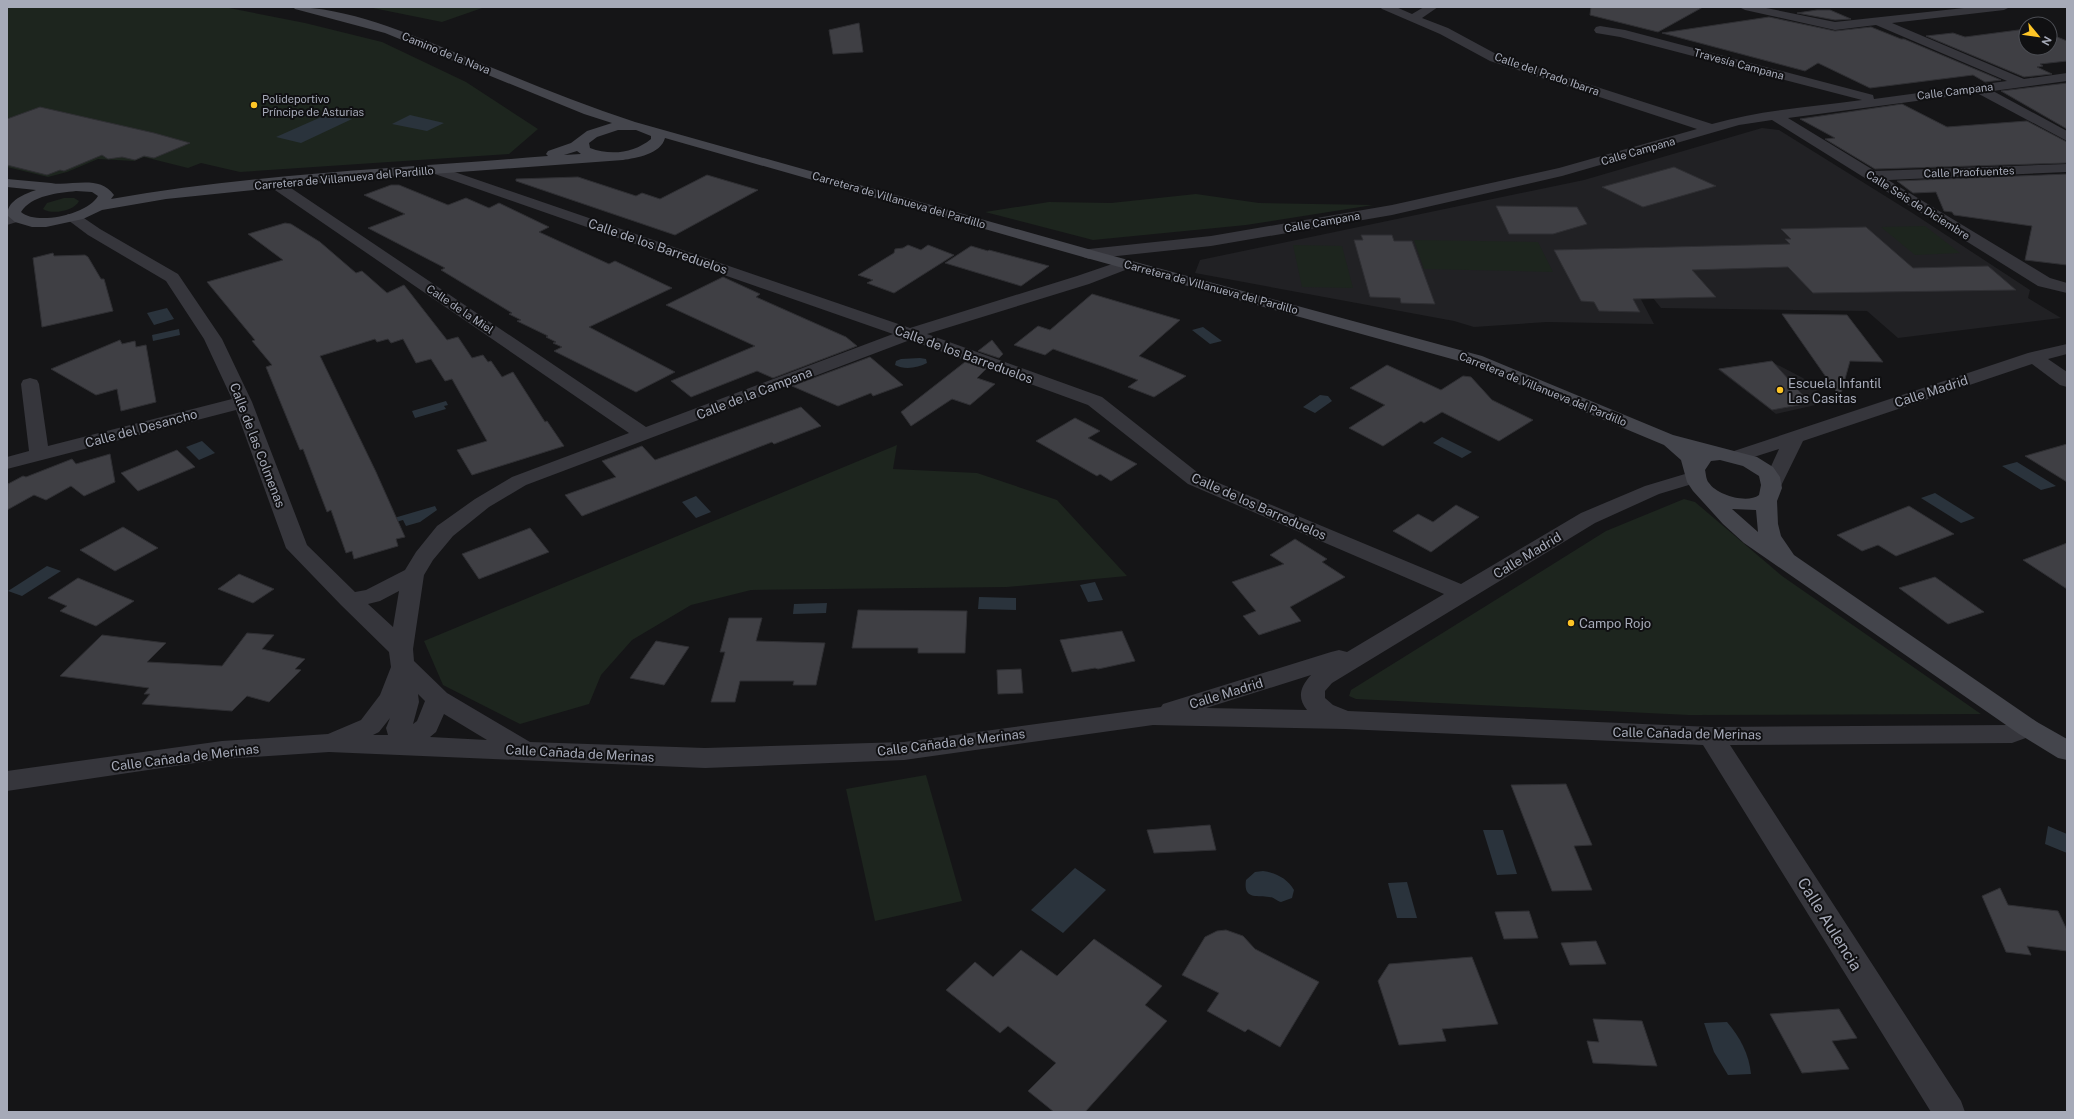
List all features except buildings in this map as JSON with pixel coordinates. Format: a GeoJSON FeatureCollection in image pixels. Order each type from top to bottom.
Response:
{"type":"FeatureCollection","features":[{"type":"Feature","properties":{"kind":"street","name":"Camino de la Nava"},"geometry":{"type":"LineString","coordinates":[[299,7],[389,30],[589,111],[634,126]]}},
{"type":"Feature","properties":{"kind":"street","name":"Calle del Prado Ibarra"},"geometry":{"type":"LineString","coordinates":[[1386,7],[1444,30],[1494,58],[1712,129]]}},
{"type":"Feature","properties":{"kind":"street"},"geometry":{"type":"LineString","coordinates":[[1413,18],[1432,7]]}},
{"type":"Feature","properties":{"kind":"street"},"geometry":{"type":"LineString","coordinates":[[1745,7],[1823,25],[1878,22],[2004,7]]}},
{"type":"Feature","properties":{"kind":"street"},"geometry":{"type":"LineString","coordinates":[[1878,22],[2020,82]]}},
{"type":"Feature","properties":{"kind":"street","name":"Travesía Campana"},"geometry":{"type":"LineString","coordinates":[[1600,30],[1621,33],[1878,101]]}},
{"type":"Feature","properties":{"kind":"street","name":"Calle Campana"},"geometry":{"type":"LineString","coordinates":[[1211,241],[1392,210],[1505,186],[1562,172],[1738,121],[1772,115],[2067,77]]}},
{"type":"Feature","properties":{"kind":"street"},"geometry":{"type":"LineString","coordinates":[[1980,89],[2067,137]]}},
{"type":"Feature","properties":{"kind":"street"},"geometry":{"type":"LineString","coordinates":[[589,111],[601,121],[596,132]]}},
{"type":"Feature","properties":{"kind":"street","name":"Calle Seis de Diciembre"},"geometry":{"type":"LineString","coordinates":[[1772,115],[2044,282],[2067,288]]}},
{"type":"Feature","properties":{"kind":"street"},"geometry":{"type":"LineString","coordinates":[[596,132],[614,127],[634,126]]}},
{"type":"Feature","properties":{"kind":"street","name":"Carretera de Villanueva del Pardillo"},"geometry":{"type":"LineString","coordinates":[[634,126],[1089,254],[1476,360],[1666,439],[1732,456]]}},
{"type":"Feature","properties":{"kind":"street"},"geometry":{"type":"LineString","coordinates":[[635,153],[646,150],[658,140],[658,136],[654,131]]}},
{"type":"Feature","properties":{"kind":"street","name":"Carretera de Villanueva del Pardillo"},"geometry":{"type":"LineString","coordinates":[[522,162],[553,154],[582,142],[589,135],[596,132]]}},
{"type":"Feature","properties":{"kind":"street"},"geometry":{"type":"LineString","coordinates":[[582,142],[584,150],[595,154],[609,156]]}},
{"type":"Feature","properties":{"kind":"street","name":"Carretera de Villanueva del Pardillo"},"geometry":{"type":"LineString","coordinates":[[11,210],[22,221],[45,222],[73,217],[99,206],[166,194],[277,185],[339,177],[635,153],[672,152],[748,158]]}},
{"type":"Feature","properties":{"kind":"street","name":"Calle Praofuentes"},"geometry":{"type":"LineString","coordinates":[[1871,176],[2067,168]]}},
{"type":"Feature","properties":{"kind":"street","name":"Calle de los Barreduelos"},"geometry":{"type":"LineString","coordinates":[[437,170],[910,334],[1095,401],[1195,480],[1463,594]]}},
{"type":"Feature","properties":{"kind":"street"},"geometry":{"type":"LineString","coordinates":[[7,183],[66,188]]}},
{"type":"Feature","properties":{"kind":"street","name":"Calle de la Miel"},"geometry":{"type":"LineString","coordinates":[[277,185],[644,434]]}},
{"type":"Feature","properties":{"kind":"street","name":"Carretera de Villanueva del Pardillo"},"geometry":{"type":"LineString","coordinates":[[66,188],[86,187],[100,190],[166,194]]}},
{"type":"Feature","properties":{"kind":"street"},"geometry":{"type":"LineString","coordinates":[[11,210],[30,198],[66,188]]}},
{"type":"Feature","properties":{"kind":"street"},"geometry":{"type":"LineString","coordinates":[[99,206],[103,202],[106,195],[100,190]]}},
{"type":"Feature","properties":{"kind":"street","name":"Calle de las Colmenas"},"geometry":{"type":"LineString","coordinates":[[73,217],[94,232],[172,278],[213,339],[244,402],[297,548],[349,600],[402,657]]}},
{"type":"Feature","properties":{"kind":"street"},"geometry":{"type":"LineString","coordinates":[[1089,254],[1211,241]]}},
{"type":"Feature","properties":{"kind":"street","name":"Calle de la Campana"},"geometry":{"type":"LineString","coordinates":[[329,743],[370,726],[392,698],[402,657],[413,576],[424,557],[445,531],[482,503],[519,481],[910,334],[1211,241]]}},
{"type":"Feature","properties":{"kind":"street","name":"Calle Madrid"},"geometry":{"type":"LineString","coordinates":[[1732,456],[2034,357],[2067,349]]}},
{"type":"Feature","properties":{"kind":"street"},"geometry":{"type":"LineString","coordinates":[[2034,357],[2067,381]]}},
{"type":"Feature","properties":{"kind":"street"},"geometry":{"type":"LineString","coordinates":[[30,384],[39,455]]}},
{"type":"Feature","properties":{"kind":"street","name":"Calle del Desancho"},"geometry":{"type":"LineString","coordinates":[[7,463],[244,402]]}},
{"type":"Feature","properties":{"kind":"street"},"geometry":{"type":"LineString","coordinates":[[1697,478],[1717,498],[1738,504],[1759,504],[1769,494],[1795,436]]}},
{"type":"Feature","properties":{"kind":"street","name":"Carretera de Villanueva del Pardillo"},"geometry":{"type":"LineString","coordinates":[[1666,439],[1689,457],[1697,478]]}},
{"type":"Feature","properties":{"kind":"street"},"geometry":{"type":"LineString","coordinates":[[1697,478],[1703,458],[1732,456],[1752,463],[1764,470],[1770,478],[1767,532],[1773,544],[1789,562]]}},
{"type":"Feature","properties":{"kind":"street"},"geometry":{"type":"LineString","coordinates":[[1697,478],[1730,521],[1767,551],[1789,562],[2028,728],[2067,751]]}},
{"type":"Feature","properties":{"kind":"street","name":"Calle Madrid"},"geometry":{"type":"LineString","coordinates":[[1345,720],[1324,712],[1317,707],[1311,694],[1314,686],[1323,677],[1367,649],[1463,594],[1588,518],[1652,490],[1697,478]]}},
{"type":"Feature","properties":{"kind":"street"},"geometry":{"type":"LineString","coordinates":[[349,600],[372,596],[413,576]]}},
{"type":"Feature","properties":{"kind":"street","name":"Calle Madrid"},"geometry":{"type":"LineString","coordinates":[[1153,716],[1367,649]]}},
{"type":"Feature","properties":{"kind":"street"},"geometry":{"type":"LineString","coordinates":[[402,657],[438,699],[525,750]]}},
{"type":"Feature","properties":{"kind":"street","name":"Calle de la Campana"},"geometry":{"type":"LineString","coordinates":[[402,657],[407,702],[399,728],[403,745]]}},
{"type":"Feature","properties":{"kind":"street"},"geometry":{"type":"LineString","coordinates":[[403,745],[427,726],[438,699]]}},
{"type":"Feature","properties":{"kind":"street","name":"Calle Cañada de Merinas"},"geometry":{"type":"LineString","coordinates":[[7,781],[222,750],[329,743],[705,758],[904,750],[1153,716],[1345,720],[1711,736],[2012,734],[2028,728]]}},
{"type":"Feature","properties":{"kind":"street","name":"Calle Aulencia"},"geometry":{"type":"LineString","coordinates":[[1711,736],[1949,1112]]}},
{"type":"Feature","properties":{"kind":"shaded area","name":"Polideportivo Príncipe de Asturias"},"geometry":{"type":"Polygon","coordinates":[[[7,7],[224,7],[305,23],[382,42],[466,82],[538,129],[509,154],[240,172],[201,163],[188,168],[144,157],[134,161],[98,159],[67,172],[48,177],[7,167],[7,7]]]}},
{"type":"Feature","properties":{"kind":"shaded area"},"geometry":{"type":"Polygon","coordinates":[[[368,7],[485,7],[442,22],[368,7]]]}},
{"type":"Feature","properties":{"kind":"shaded area"},"geometry":{"type":"Polygon","coordinates":[[[328,114],[352,119],[301,143],[276,137],[328,114]]]}},
{"type":"Feature","properties":{"kind":"shaded area"},"geometry":{"type":"Polygon","coordinates":[[[410,115],[444,123],[427,131],[392,124],[410,115]]]}},
{"type":"Feature","properties":{"kind":"shaded area"},"geometry":{"type":"Polygon","coordinates":[[[1762,128],[1779,130],[1914,214],[2030,290],[2028,298],[2061,318],[1898,338],[1867,311],[1661,308],[1616,252],[1654,324],[1547,322],[1474,327],[1454,321],[1195,273],[1200,260],[1584,180],[1762,128]]]}},
{"type":"Feature","properties":{"kind":"shaded area"},"geometry":{"type":"Polygon","coordinates":[[[1196,194],[1259,203],[1373,205],[1246,225],[1093,240],[985,212],[1049,202],[1111,203],[1196,194]]]}},
{"type":"Feature","properties":{"kind":"shaded area"},"geometry":{"type":"Polygon","coordinates":[[[64,198],[74,198],[79,201],[68,210],[52,212],[43,209],[47,203],[64,198]]]}},
{"type":"Feature","properties":{"kind":"shaded area"},"geometry":{"type":"Polygon","coordinates":[[[1925,226],[1960,253],[1915,255],[1881,227],[1925,226]]]}},
{"type":"Feature","properties":{"kind":"shaded area"},"geometry":{"type":"Polygon","coordinates":[[[1414,240],[1538,242],[1553,272],[1424,269],[1414,240]]]}},
{"type":"Feature","properties":{"kind":"shaded area"},"geometry":{"type":"Polygon","coordinates":[[[1293,245],[1342,246],[1353,288],[1302,287],[1293,245]]]}},
{"type":"Feature","properties":{"kind":"shaded area"},"geometry":{"type":"Polygon","coordinates":[[[167,308],[174,319],[154,325],[147,313],[167,308]]]}},
{"type":"Feature","properties":{"kind":"shaded area"},"geometry":{"type":"Polygon","coordinates":[[[1203,327],[1222,341],[1210,344],[1192,330],[1203,327]]]}},
{"type":"Feature","properties":{"kind":"shaded area"},"geometry":{"type":"Polygon","coordinates":[[[179,329],[180,335],[153,341],[152,335],[179,329]]]}},
{"type":"Feature","properties":{"kind":"shaded area"},"geometry":{"type":"Polygon","coordinates":[[[901,359],[926,359],[927,363],[911,368],[903,368],[895,365],[896,361],[901,359]]]}},
{"type":"Feature","properties":{"kind":"shaded area","name":"Escuela Infantil Las Casitas"},"geometry":{"type":"Polygon","coordinates":[[[1770,361],[1803,378],[1829,402],[1776,414],[1717,369],[1770,361]]]}},
{"type":"Feature","properties":{"kind":"shaded area"},"geometry":{"type":"Polygon","coordinates":[[[1320,395],[1328,396],[1332,401],[1315,413],[1303,407],[1320,395]]]}},
{"type":"Feature","properties":{"kind":"shaded area"},"geometry":{"type":"Polygon","coordinates":[[[446,401],[448,405],[444,406],[446,409],[415,418],[412,411],[446,401]]]}},
{"type":"Feature","properties":{"kind":"shaded area"},"geometry":{"type":"Polygon","coordinates":[[[1442,437],[1472,452],[1462,458],[1433,443],[1442,437]]]}},
{"type":"Feature","properties":{"kind":"shaded area"},"geometry":{"type":"Polygon","coordinates":[[[202,441],[215,453],[199,460],[186,447],[202,441]]]}},
{"type":"Feature","properties":{"kind":"shaded area"},"geometry":{"type":"Polygon","coordinates":[[[897,445],[893,469],[977,473],[1057,500],[1127,576],[1007,587],[751,590],[691,605],[632,640],[601,675],[589,704],[520,724],[443,685],[424,641],[897,445]]]}},
{"type":"Feature","properties":{"kind":"shaded area"},"geometry":{"type":"Polygon","coordinates":[[[2017,462],[2056,486],[2041,490],[2002,466],[2017,462]]]}},
{"type":"Feature","properties":{"kind":"shaded area"},"geometry":{"type":"Polygon","coordinates":[[[1935,493],[1975,518],[1961,523],[1921,498],[1935,493]]]}},
{"type":"Feature","properties":{"kind":"shaded area"},"geometry":{"type":"Polygon","coordinates":[[[696,496],[711,512],[696,518],[682,502],[696,496]]]}},
{"type":"Feature","properties":{"kind":"shaded area"},"geometry":{"type":"Polygon","coordinates":[[[1684,499],[1695,502],[1782,576],[1981,714],[1689,715],[1356,699],[1349,696],[1351,690],[1606,531],[1684,499]]]}},
{"type":"Feature","properties":{"kind":"shaded area"},"geometry":{"type":"Polygon","coordinates":[[[435,506],[437,510],[420,522],[406,526],[403,520],[396,522],[394,518],[435,506]]]}},
{"type":"Feature","properties":{"kind":"shaded area"},"geometry":{"type":"Polygon","coordinates":[[[47,566],[61,571],[22,596],[8,591],[47,566]]]}},
{"type":"Feature","properties":{"kind":"shaded area"},"geometry":{"type":"Polygon","coordinates":[[[1095,582],[1103,600],[1088,602],[1080,585],[1095,582]]]}},
{"type":"Feature","properties":{"kind":"shaded area"},"geometry":{"type":"Polygon","coordinates":[[[979,597],[1016,598],[1016,610],[978,609],[979,597]]]}},
{"type":"Feature","properties":{"kind":"shaded area"},"geometry":{"type":"Polygon","coordinates":[[[827,603],[826,613],[793,614],[794,604],[827,603]]]}},
{"type":"Feature","properties":{"kind":"shaded area"},"geometry":{"type":"Polygon","coordinates":[[[926,775],[962,901],[875,921],[846,789],[926,775]]]}},
{"type":"Feature","properties":{"kind":"shaded area"},"geometry":{"type":"Polygon","coordinates":[[[2048,826],[2067,834],[2067,853],[2045,844],[2048,826]]]}},
{"type":"Feature","properties":{"kind":"shaded area"},"geometry":{"type":"Polygon","coordinates":[[[1483,830],[1503,830],[1517,874],[1497,875],[1483,830]]]}},
{"type":"Feature","properties":{"kind":"shaded area"},"geometry":{"type":"Polygon","coordinates":[[[1075,868],[1106,890],[1063,933],[1031,910],[1075,868]]]}},
{"type":"Feature","properties":{"kind":"shaded area"},"geometry":{"type":"Polygon","coordinates":[[[1263,871],[1285,879],[1294,890],[1292,898],[1281,902],[1271,897],[1249,894],[1247,891],[1246,880],[1255,872],[1263,871]]]}},
{"type":"Feature","properties":{"kind":"shaded area"},"geometry":{"type":"Polygon","coordinates":[[[1407,882],[1417,918],[1397,918],[1388,883],[1407,882]]]}},
{"type":"Feature","properties":{"kind":"shaded area"},"geometry":{"type":"Polygon","coordinates":[[[1727,1022],[1743,1046],[1751,1074],[1728,1075],[1714,1052],[1704,1023],[1727,1022]]]}},
{"type":"Feature","properties":{"kind":"place","name":"Polideportivo Príncipe de Asturias"},"geometry":{"type":"Point","coordinates":[254,105]}},
{"type":"Feature","properties":{"kind":"place","name":"Escuela Infantil Las Casitas"},"geometry":{"type":"Point","coordinates":[1780,390]}},
{"type":"Feature","properties":{"kind":"place","name":"Campo Rojo"},"geometry":{"type":"Point","coordinates":[1571,623]}}]}
